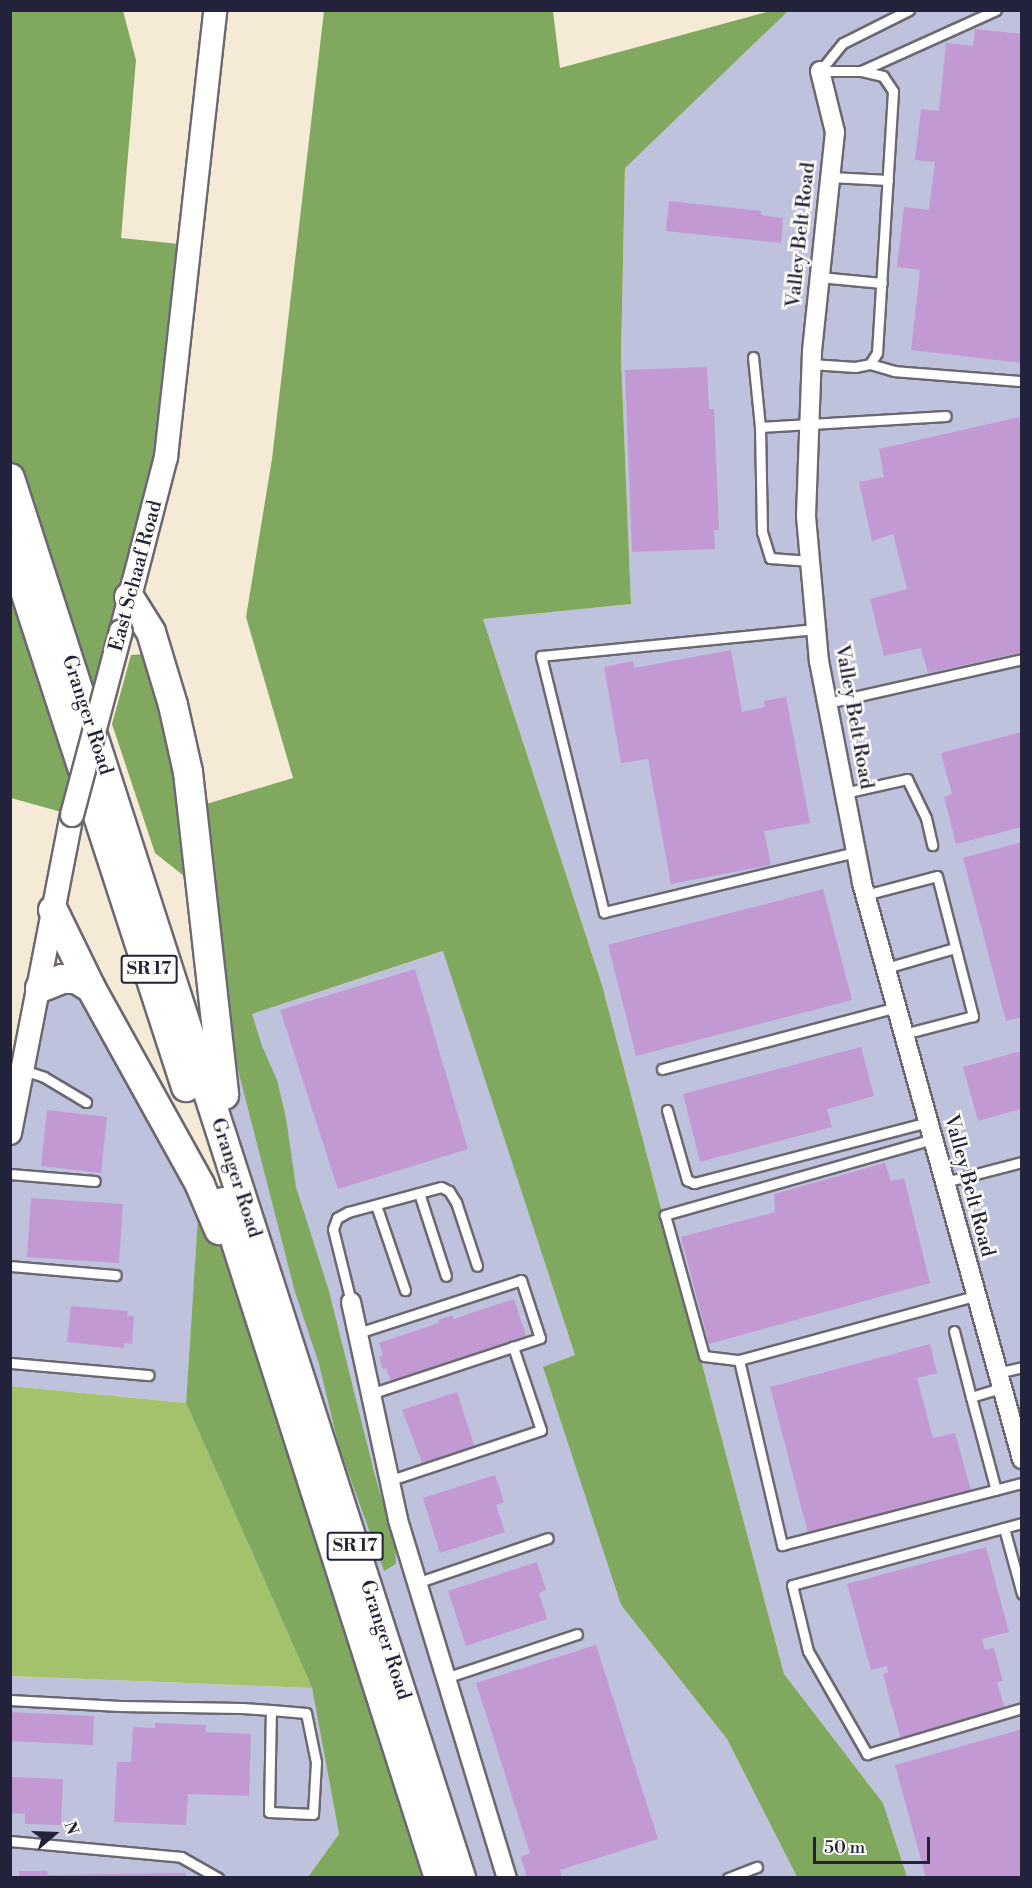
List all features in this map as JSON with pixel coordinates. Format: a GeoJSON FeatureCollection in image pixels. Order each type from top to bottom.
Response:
{"type":"FeatureCollection","features":[{"type":"Feature","properties":{"kind":"main road","name":"Granger Road"},"geometry":{"type":"LineString","coordinates":[[10,478],[461,1878]]}},
{"type":"Feature","properties":{"kind":"main road","name":"Granger Road"},"geometry":{"type":"LineString","coordinates":[[10,545],[133,919],[439,1878]]}},
{"type":"Feature","properties":{"kind":"main road"},"geometry":{"type":"LineString","coordinates":[[129,597],[151,632],[173,705],[188,772],[218,1058],[247,1215]]}},
{"type":"Feature","properties":{"kind":"main road"},"geometry":{"type":"LineString","coordinates":[[53,910],[92,988],[200,1185],[283,1394]]}},
{"type":"Feature","properties":{"kind":"main road"},"geometry":{"type":"LineString","coordinates":[[40,988],[62,979],[76,979],[92,988]]}},
{"type":"Feature","properties":{"kind":"street","name":"East Schaaf Road"},"geometry":{"type":"LineString","coordinates":[[10,1133],[21,1057],[40,988],[72,815],[166,458],[214,10]]}},
{"type":"Feature","properties":{"kind":"street","name":"Valley Belt Road"},"geometry":{"type":"LineString","coordinates":[[820,71],[835,132],[811,364],[806,516],[816,630],[827,703],[865,895],[1022,1459]]}},
{"type":"Feature","properties":{"kind":"street"},"geometry":{"type":"LineString","coordinates":[[351,1302],[398,1520],[507,1878]]}},
{"type":"Feature","properties":{"kind":"lane"},"geometry":{"type":"LineString","coordinates":[[820,71],[843,43],[909,10]]}},
{"type":"Feature","properties":{"kind":"lane"},"geometry":{"type":"LineString","coordinates":[[861,71],[996,10]]}},
{"type":"Feature","properties":{"kind":"lane"},"geometry":{"type":"LineString","coordinates":[[820,71],[861,71],[883,76],[893,91],[877,353],[870,364]]}},
{"type":"Feature","properties":{"kind":"lane"},"geometry":{"type":"LineString","coordinates":[[830,177],[888,180]]}},
{"type":"Feature","properties":{"kind":"lane"},"geometry":{"type":"LineString","coordinates":[[819,277],[882,283]]}},
{"type":"Feature","properties":{"kind":"lane"},"geometry":{"type":"LineString","coordinates":[[753,357],[760,427],[762,532],[770,558],[810,561]]}},
{"type":"Feature","properties":{"kind":"lane"},"geometry":{"type":"LineString","coordinates":[[811,364],[855,367],[870,364],[894,371],[1022,381]]}},
{"type":"Feature","properties":{"kind":"lane"},"geometry":{"type":"LineString","coordinates":[[760,427],[946,416]]}},
{"type":"Feature","properties":{"kind":"lane"},"geometry":{"type":"LineString","coordinates":[[816,630],[541,656],[604,912],[856,852]]}},
{"type":"Feature","properties":{"kind":"lane"},"geometry":{"type":"LineString","coordinates":[[827,703],[1022,659]]}},
{"type":"Feature","properties":{"kind":"lane"},"geometry":{"type":"LineString","coordinates":[[844,793],[907,779],[926,818],[932,845]]}},
{"type":"Feature","properties":{"kind":"lane"},"geometry":{"type":"LineString","coordinates":[[865,895],[937,876],[973,1016],[904,1034]]}},
{"type":"Feature","properties":{"kind":"lane"},"geometry":{"type":"LineString","coordinates":[[885,968],[955,948]]}},
{"type":"Feature","properties":{"kind":"lane"},"geometry":{"type":"LineString","coordinates":[[662,1070],[896,1007]]}},
{"type":"Feature","properties":{"kind":"lane"},"geometry":{"type":"LineString","coordinates":[[21,1057],[44,1077],[86,1102]]}},
{"type":"Feature","properties":{"kind":"lane"},"geometry":{"type":"LineString","coordinates":[[667,1110],[687,1180],[694,1183],[931,1131]]}},
{"type":"Feature","properties":{"kind":"lane"},"geometry":{"type":"LineString","coordinates":[[931,1131],[665,1215],[704,1356],[738,1360],[975,1296]]}},
{"type":"Feature","properties":{"kind":"lane"},"geometry":{"type":"LineString","coordinates":[[945,1182],[1022,1162]]}},
{"type":"Feature","properties":{"kind":"lane"},"geometry":{"type":"LineString","coordinates":[[10,1174],[95,1181]]}},
{"type":"Feature","properties":{"kind":"lane"},"geometry":{"type":"LineString","coordinates":[[351,1302],[333,1228],[337,1218],[376,1205],[441,1187],[449,1191],[456,1202],[477,1266]]}},
{"type":"Feature","properties":{"kind":"lane"},"geometry":{"type":"LineString","coordinates":[[419,1193],[446,1276]]}},
{"type":"Feature","properties":{"kind":"lane"},"geometry":{"type":"LineString","coordinates":[[376,1205],[405,1290]]}},
{"type":"Feature","properties":{"kind":"lane"},"geometry":{"type":"LineString","coordinates":[[10,1266],[116,1275]]}},
{"type":"Feature","properties":{"kind":"lane"},"geometry":{"type":"LineString","coordinates":[[358,1333],[521,1280],[540,1338],[370,1394]]}},
{"type":"Feature","properties":{"kind":"lane"},"geometry":{"type":"LineString","coordinates":[[954,1331],[996,1490]]}},
{"type":"Feature","properties":{"kind":"lane"},"geometry":{"type":"LineString","coordinates":[[391,1480],[541,1430],[513,1347]]}},
{"type":"Feature","properties":{"kind":"lane"},"geometry":{"type":"LineString","coordinates":[[738,1360],[782,1545],[1022,1483]]}},
{"type":"Feature","properties":{"kind":"lane"},"geometry":{"type":"LineString","coordinates":[[10,1363],[148,1375]]}},
{"type":"Feature","properties":{"kind":"lane"},"geometry":{"type":"LineString","coordinates":[[971,1397],[1022,1367]]}},
{"type":"Feature","properties":{"kind":"lane"},"geometry":{"type":"LineString","coordinates":[[1022,1523],[792,1585],[808,1651],[867,1754],[1022,1708]]}},
{"type":"Feature","properties":{"kind":"lane"},"geometry":{"type":"LineString","coordinates":[[1004,1528],[1022,1594]]}},
{"type":"Feature","properties":{"kind":"lane"},"geometry":{"type":"LineString","coordinates":[[416,1583],[548,1538]]}},
{"type":"Feature","properties":{"kind":"lane"},"geometry":{"type":"LineString","coordinates":[[445,1678],[577,1634]]}},
{"type":"Feature","properties":{"kind":"lane"},"geometry":{"type":"LineString","coordinates":[[10,1700],[271,1710],[306,1713],[316,1762],[314,1814],[269,1812],[271,1710]]}},
{"type":"Feature","properties":{"kind":"lane"},"geometry":{"type":"LineString","coordinates":[[10,1841],[181,1857],[218,1878]]}},
{"type":"Feature","properties":{"kind":"lane"},"geometry":{"type":"LineString","coordinates":[[728,1878],[758,1867]]}},
{"type":"Feature","properties":{"kind":"shaded area"},"geometry":{"type":"Polygon","coordinates":[[[778,11],[1021,11],[1021,1877],[907,1877],[883,1803],[784,1674],[602,985],[483,619],[631,604],[621,357],[625,167],[778,11]]]}},
{"type":"Feature","properties":{"kind":"shaded area"},"geometry":{"type":"Polygon","coordinates":[[[444,951],[575,1355],[544,1367],[621,1605],[727,1739],[797,1877],[461,1877],[247,1215],[224,1091],[215,1026],[444,951]]]}},
{"type":"Feature","properties":{"kind":"shaded area"},"geometry":{"type":"Polygon","coordinates":[[[76,979],[200,1185],[186,1403],[11,1386],[11,1133],[40,988],[76,979]]]}},
{"type":"Feature","properties":{"kind":"shaded area"},"geometry":{"type":"Polygon","coordinates":[[[11,1676],[312,1688],[339,1834],[308,1877],[11,1878],[11,1676]]]}},
{"type":"Feature","properties":{"kind":"green space"},"geometry":{"type":"Polygon","coordinates":[[[10,11],[123,11],[136,60],[121,238],[189,245],[166,457],[93,732],[11,478],[10,11]]]}},
{"type":"Feature","properties":{"kind":"green space"},"geometry":{"type":"Polygon","coordinates":[[[324,11],[553,11],[560,68],[770,11],[788,11],[625,168],[621,357],[631,604],[483,619],[602,985],[784,1674],[883,1803],[907,1877],[797,1877],[727,1739],[621,1605],[543,1367],[575,1355],[443,951],[252,1014],[262,1046],[277,1080],[286,1118],[296,1187],[329,1291],[374,1472],[395,1545],[396,1564],[384,1571],[339,1447],[319,1364],[295,1292],[226,1023],[193,808],[293,778],[246,617],[272,459],[324,11]]]}},
{"type":"Feature","properties":{"kind":"green space"},"geometry":{"type":"Polygon","coordinates":[[[11,581],[84,767],[72,815],[11,798],[11,581]]]}},
{"type":"Feature","properties":{"kind":"green space"},"geometry":{"type":"Polygon","coordinates":[[[145,654],[173,756],[183,828],[184,876],[155,853],[112,724],[131,655],[145,654]]]}},
{"type":"Feature","properties":{"kind":"green space"},"geometry":{"type":"Polygon","coordinates":[[[200,1185],[212,1211],[439,1877],[308,1877],[339,1834],[312,1688],[186,1403],[200,1185]]]}},
{"type":"Feature","properties":{"kind":"green space"},"geometry":{"type":"Polygon","coordinates":[[[11,1386],[186,1403],[312,1688],[11,1676],[11,1386]]]}},
{"type":"Feature","properties":{"kind":"building"},"geometry":{"type":"Polygon","coordinates":[[[975,29],[1022,34],[1022,363],[911,350],[920,270],[897,267],[904,207],[929,210],[935,162],[915,160],[921,109],[939,111],[946,43],[973,46],[975,29]]]}},
{"type":"Feature","properties":{"kind":"building"},"geometry":{"type":"Polygon","coordinates":[[[669,201],[761,211],[761,215],[783,218],[781,243],[666,231],[669,201]]]}},
{"type":"Feature","properties":{"kind":"building"},"geometry":{"type":"Polygon","coordinates":[[[707,367],[709,409],[714,409],[719,530],[714,530],[715,549],[632,552],[625,370],[707,367]]]}},
{"type":"Feature","properties":{"kind":"building"},"geometry":{"type":"Polygon","coordinates":[[[1019,417],[1022,434],[1022,652],[928,673],[921,648],[884,656],[870,599],[907,589],[893,534],[872,541],[859,482],[884,477],[879,449],[1019,417]]]}},
{"type":"Feature","properties":{"kind":"building"},"geometry":{"type":"Polygon","coordinates":[[[731,650],[742,712],[765,707],[764,701],[786,697],[810,823],[764,831],[771,865],[671,884],[648,759],[621,763],[604,667],[633,661],[634,668],[731,650]]]}},
{"type":"Feature","properties":{"kind":"building"},"geometry":{"type":"Polygon","coordinates":[[[1022,732],[1022,827],[956,844],[944,797],[952,794],[941,753],[1022,732]]]}},
{"type":"Feature","properties":{"kind":"building"},"geometry":{"type":"Polygon","coordinates":[[[1022,842],[1022,1017],[1006,1021],[963,858],[1022,842]]]}},
{"type":"Feature","properties":{"kind":"building"},"geometry":{"type":"Polygon","coordinates":[[[823,889],[852,1000],[636,1056],[608,945],[823,889]]]}},
{"type":"Feature","properties":{"kind":"building"},"geometry":{"type":"Polygon","coordinates":[[[415,969],[468,1149],[338,1189],[280,1010],[415,969]]]}},
{"type":"Feature","properties":{"kind":"building"},"geometry":{"type":"Polygon","coordinates":[[[861,1047],[874,1096],[827,1109],[832,1127],[700,1162],[683,1094],[861,1047]]]}},
{"type":"Feature","properties":{"kind":"building"},"geometry":{"type":"Polygon","coordinates":[[[1022,1051],[1022,1109],[978,1121],[963,1067],[1022,1051]]]}},
{"type":"Feature","properties":{"kind":"building"},"geometry":{"type":"Polygon","coordinates":[[[47,1110],[107,1117],[101,1173],[41,1166],[47,1110]]]}},
{"type":"Feature","properties":{"kind":"building"},"geometry":{"type":"Polygon","coordinates":[[[885,1163],[891,1181],[904,1178],[930,1283],[709,1344],[681,1237],[775,1212],[774,1194],[885,1163]]]}},
{"type":"Feature","properties":{"kind":"building"},"geometry":{"type":"Polygon","coordinates":[[[31,1198],[123,1204],[119,1263],[27,1257],[31,1198]]]}},
{"type":"Feature","properties":{"kind":"building"},"geometry":{"type":"Polygon","coordinates":[[[514,1299],[526,1336],[467,1356],[468,1359],[452,1365],[450,1361],[391,1381],[386,1368],[383,1369],[379,1357],[383,1355],[379,1343],[439,1323],[438,1320],[453,1315],[453,1319],[514,1299]]]}},
{"type":"Feature","properties":{"kind":"building"},"geometry":{"type":"Polygon","coordinates":[[[71,1306],[128,1311],[127,1316],[134,1316],[132,1344],[124,1343],[124,1348],[67,1342],[71,1306]]]}},
{"type":"Feature","properties":{"kind":"building"},"geometry":{"type":"Polygon","coordinates":[[[930,1344],[937,1373],[917,1378],[933,1438],[955,1433],[971,1490],[808,1533],[770,1387],[930,1344]]]}},
{"type":"Feature","properties":{"kind":"building"},"geometry":{"type":"Polygon","coordinates":[[[457,1392],[475,1448],[423,1465],[402,1410],[457,1392]]]}},
{"type":"Feature","properties":{"kind":"building"},"geometry":{"type":"Polygon","coordinates":[[[495,1475],[504,1502],[496,1505],[505,1532],[440,1553],[423,1498],[495,1475]]]}},
{"type":"Feature","properties":{"kind":"building"},"geometry":{"type":"Polygon","coordinates":[[[986,1547],[1009,1632],[982,1639],[985,1650],[994,1648],[1003,1681],[997,1682],[1006,1712],[901,1740],[883,1674],[888,1673],[887,1666],[871,1670],[847,1584],[986,1547]]]}},
{"type":"Feature","properties":{"kind":"building"},"geometry":{"type":"Polygon","coordinates":[[[537,1562],[546,1590],[539,1593],[547,1619],[466,1646],[448,1591],[537,1562]]]}},
{"type":"Feature","properties":{"kind":"building"},"geometry":{"type":"Polygon","coordinates":[[[596,1645],[658,1839],[560,1870],[562,1878],[527,1878],[521,1857],[530,1853],[476,1683],[596,1645]]]}},
{"type":"Feature","properties":{"kind":"building"},"geometry":{"type":"Polygon","coordinates":[[[10,1712],[94,1716],[93,1745],[10,1741],[10,1712]]]}},
{"type":"Feature","properties":{"kind":"building"},"geometry":{"type":"Polygon","coordinates":[[[155,1723],[206,1725],[206,1732],[251,1734],[249,1796],[188,1794],[186,1825],[114,1822],[117,1762],[131,1762],[133,1727],[155,1728],[155,1723]]]}},
{"type":"Feature","properties":{"kind":"building"},"geometry":{"type":"Polygon","coordinates":[[[1022,1729],[1022,1878],[926,1878],[895,1765],[1022,1729]]]}},
{"type":"Feature","properties":{"kind":"building"},"geometry":{"type":"Polygon","coordinates":[[[10,1777],[63,1779],[61,1825],[25,1824],[25,1814],[10,1813],[10,1777]]]}},
{"type":"Feature","properties":{"kind":"building"},"geometry":{"type":"Polygon","coordinates":[[[19,1871],[47,1871],[48,1875],[186,1873],[186,1878],[20,1878],[19,1871]]]}}]}
